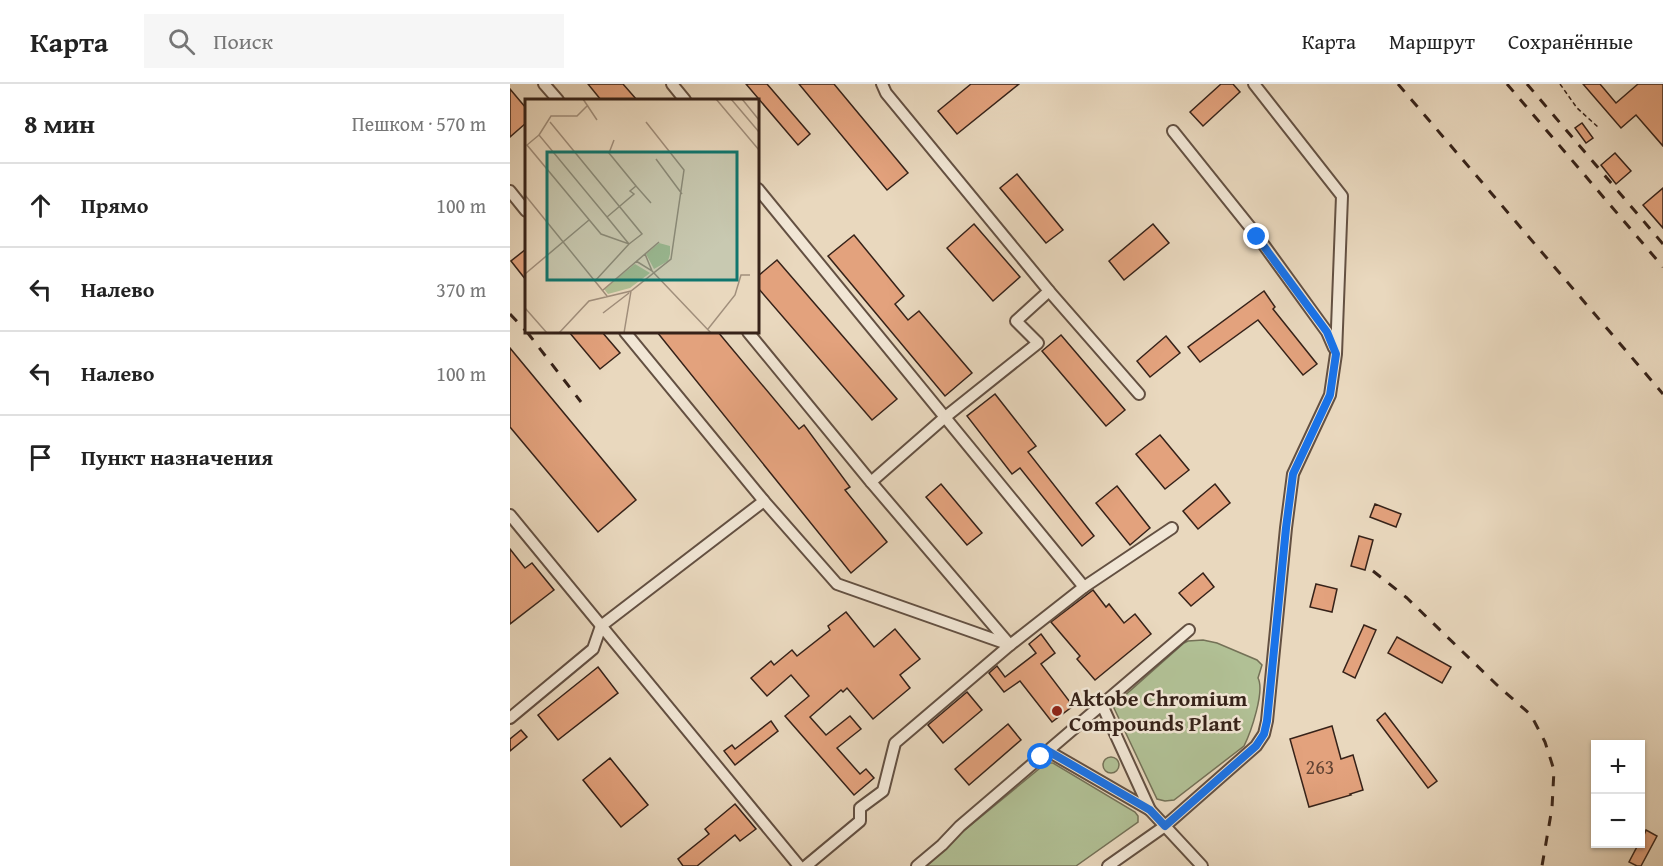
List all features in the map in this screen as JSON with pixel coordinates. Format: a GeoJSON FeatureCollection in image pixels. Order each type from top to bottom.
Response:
{"type":"FeatureCollection","features":[{"type":"Feature","properties":{"kind":"street"},"geometry":{"type":"LineString","coordinates":[[544,84],[557,99]]}},
{"type":"Feature","properties":{"kind":"street"},"geometry":{"type":"LineString","coordinates":[[672,84],[684,99]]}},
{"type":"Feature","properties":{"kind":"street"},"geometry":{"type":"LineString","coordinates":[[882,84],[886,93],[1049,291],[1139,394]]}},
{"type":"Feature","properties":{"kind":"street"},"geometry":{"type":"LineString","coordinates":[[1108,866],[1165,826],[1256,746],[1264,734],[1293,474],[1330,395],[1336,354],[1341,196],[1254,84]]}},
{"type":"Feature","properties":{"kind":"street"},"geometry":{"type":"LineString","coordinates":[[1173,131],[1272,256],[1327,332],[1336,354]]}},
{"type":"Feature","properties":{"kind":"street"},"geometry":{"type":"LineString","coordinates":[[759,190],[1084,587]]}},
{"type":"Feature","properties":{"kind":"street"},"geometry":{"type":"LineString","coordinates":[[510,191],[525,210]]}},
{"type":"Feature","properties":{"kind":"street"},"geometry":{"type":"LineString","coordinates":[[871,482],[945,418],[1038,343],[1016,321],[1049,291]]}},
{"type":"Feature","properties":{"kind":"street"},"geometry":{"type":"LineString","coordinates":[[626,333],[764,501],[837,584],[1010,645]]}},
{"type":"Feature","properties":{"kind":"street"},"geometry":{"type":"LineString","coordinates":[[749,333],[871,482],[1010,645]]}},
{"type":"Feature","properties":{"kind":"street"},"geometry":{"type":"LineString","coordinates":[[510,718],[594,649],[601,626],[764,501]]}},
{"type":"Feature","properties":{"kind":"street"},"geometry":{"type":"LineString","coordinates":[[510,515],[799,866]]}},
{"type":"Feature","properties":{"kind":"street"},"geometry":{"type":"LineString","coordinates":[[806,866],[860,821],[860,808],[883,791],[895,743],[1010,645],[1084,587],[1172,528]]}},
{"type":"Feature","properties":{"kind":"street"},"geometry":{"type":"LineString","coordinates":[[917,866],[960,826],[1189,630]]}},
{"type":"Feature","properties":{"kind":"street"},"geometry":{"type":"LineString","coordinates":[[1102,705],[1150,810]]}},
{"type":"Feature","properties":{"kind":"street"},"geometry":{"type":"LineString","coordinates":[[1048,751],[1150,810],[1202,866]]}},
{"type":"Feature","properties":{"kind":"path"},"geometry":{"type":"LineString","coordinates":[[1560,84],[1576,108],[1598,127]]}},
{"type":"Feature","properties":{"kind":"green space"},"geometry":{"type":"Polygon","coordinates":[[[1203,640],[1217,643],[1257,660],[1262,665],[1258,678],[1260,692],[1253,722],[1244,746],[1174,800],[1157,799],[1113,706],[1184,643],[1203,640]]]}},
{"type":"Feature","properties":{"kind":"green space"},"geometry":{"type":"Polygon","coordinates":[[[1108,757],[1114,757],[1119,765],[1117,771],[1108,773],[1103,768],[1103,762],[1108,757]]]}},
{"type":"Feature","properties":{"kind":"green space"},"geometry":{"type":"Polygon","coordinates":[[[1053,763],[1135,812],[1138,822],[1076,866],[921,866],[1045,764],[1053,763]]]}},
{"type":"Feature","properties":{"kind":"building"},"geometry":{"type":"Polygon","coordinates":[[[588,84],[623,84],[636,99],[600,99],[588,84]]]}},
{"type":"Feature","properties":{"kind":"building"},"geometry":{"type":"Polygon","coordinates":[[[746,84],[767,84],[810,134],[798,145],[746,84]]]}},
{"type":"Feature","properties":{"kind":"building"},"geometry":{"type":"Polygon","coordinates":[[[799,84],[834,84],[908,173],[887,190],[799,84]]]}},
{"type":"Feature","properties":{"kind":"building"},"geometry":{"type":"Polygon","coordinates":[[[971,84],[1019,84],[957,134],[938,111],[971,84]]]}},
{"type":"Feature","properties":{"kind":"building"},"geometry":{"type":"Polygon","coordinates":[[[1221,84],[1233,84],[1240,92],[1203,126],[1190,112],[1221,84]]]}},
{"type":"Feature","properties":{"kind":"building"},"geometry":{"type":"Polygon","coordinates":[[[1583,84],[1600,84],[1616,103],[1638,84],[1663,84],[1663,146],[1636,115],[1621,128],[1583,84]]]}},
{"type":"Feature","properties":{"kind":"building"},"geometry":{"type":"Polygon","coordinates":[[[510,89],[525,107],[525,124],[510,137],[510,89]]]}},
{"type":"Feature","properties":{"kind":"building"},"geometry":{"type":"Polygon","coordinates":[[[1582,123],[1593,138],[1586,143],[1575,128],[1582,123]]]}},
{"type":"Feature","properties":{"kind":"building"},"geometry":{"type":"Polygon","coordinates":[[[1615,153],[1631,171],[1616,184],[1601,165],[1615,153]]]}},
{"type":"Feature","properties":{"kind":"building"},"geometry":{"type":"Polygon","coordinates":[[[1017,174],[1063,230],[1046,243],[1000,188],[1017,174]]]}},
{"type":"Feature","properties":{"kind":"building"},"geometry":{"type":"Polygon","coordinates":[[[1663,188],[1663,228],[1643,205],[1663,188]]]}},
{"type":"Feature","properties":{"kind":"building"},"geometry":{"type":"Polygon","coordinates":[[[974,224],[1020,277],[993,301],[947,248],[974,224]]]}},
{"type":"Feature","properties":{"kind":"building"},"geometry":{"type":"Polygon","coordinates":[[[1153,224],[1169,243],[1124,280],[1109,261],[1153,224]]]}},
{"type":"Feature","properties":{"kind":"building"},"geometry":{"type":"Polygon","coordinates":[[[854,235],[904,296],[895,304],[908,320],[919,311],[972,373],[945,396],[828,256],[854,235]]]}},
{"type":"Feature","properties":{"kind":"building"},"geometry":{"type":"Polygon","coordinates":[[[525,250],[525,279],[511,261],[525,250]]]}},
{"type":"Feature","properties":{"kind":"building"},"geometry":{"type":"Polygon","coordinates":[[[777,260],[897,399],[872,420],[759,289],[759,275],[777,260]]]}},
{"type":"Feature","properties":{"kind":"building"},"geometry":{"type":"Polygon","coordinates":[[[1264,291],[1275,307],[1273,309],[1317,364],[1303,375],[1258,320],[1200,362],[1188,347],[1264,291]]]}},
{"type":"Feature","properties":{"kind":"building"},"geometry":{"type":"Polygon","coordinates":[[[570,333],[603,333],[620,353],[600,369],[570,333]]]}},
{"type":"Feature","properties":{"kind":"building"},"geometry":{"type":"Polygon","coordinates":[[[658,333],[719,333],[799,429],[804,425],[850,487],[845,490],[887,542],[851,573],[658,333]]]}},
{"type":"Feature","properties":{"kind":"building"},"geometry":{"type":"Polygon","coordinates":[[[1061,335],[1125,410],[1106,426],[1042,351],[1061,335]]]}},
{"type":"Feature","properties":{"kind":"building"},"geometry":{"type":"Polygon","coordinates":[[[1166,336],[1180,353],[1150,377],[1137,361],[1166,336]]]}},
{"type":"Feature","properties":{"kind":"building"},"geometry":{"type":"Polygon","coordinates":[[[510,348],[636,500],[598,532],[510,427],[510,348]]]}},
{"type":"Feature","properties":{"kind":"building"},"geometry":{"type":"Polygon","coordinates":[[[995,394],[1036,446],[1028,452],[1094,536],[1082,546],[1020,468],[1012,474],[967,416],[995,394]]]}},
{"type":"Feature","properties":{"kind":"building"},"geometry":{"type":"Polygon","coordinates":[[[1160,435],[1189,470],[1165,489],[1136,454],[1160,435]]]}},
{"type":"Feature","properties":{"kind":"building"},"geometry":{"type":"Polygon","coordinates":[[[941,484],[982,533],[967,545],[926,497],[941,484]]]}},
{"type":"Feature","properties":{"kind":"building"},"geometry":{"type":"Polygon","coordinates":[[[1215,484],[1230,503],[1198,529],[1183,511],[1215,484]]]}},
{"type":"Feature","properties":{"kind":"building"},"geometry":{"type":"Polygon","coordinates":[[[1117,486],[1150,528],[1130,545],[1096,503],[1117,486]]]}},
{"type":"Feature","properties":{"kind":"building"},"geometry":{"type":"Polygon","coordinates":[[[1375,504],[1401,514],[1396,527],[1370,517],[1375,504]]]}},
{"type":"Feature","properties":{"kind":"building"},"geometry":{"type":"Polygon","coordinates":[[[1359,536],[1373,540],[1365,570],[1351,566],[1359,536]]]}},
{"type":"Feature","properties":{"kind":"building"},"geometry":{"type":"Polygon","coordinates":[[[510,549],[525,568],[532,563],[554,590],[510,624],[510,549]]]}},
{"type":"Feature","properties":{"kind":"building"},"geometry":{"type":"Polygon","coordinates":[[[1203,573],[1214,587],[1191,606],[1179,593],[1203,573]]]}},
{"type":"Feature","properties":{"kind":"building"},"geometry":{"type":"Polygon","coordinates":[[[1316,584],[1337,589],[1332,612],[1310,607],[1316,584]]]}},
{"type":"Feature","properties":{"kind":"building"},"geometry":{"type":"Polygon","coordinates":[[[1093,590],[1106,607],[1109,604],[1124,623],[1135,614],[1151,634],[1095,680],[1077,659],[1080,656],[1051,622],[1093,590]]]}},
{"type":"Feature","properties":{"kind":"building"},"geometry":{"type":"Polygon","coordinates":[[[846,612],[874,647],[895,629],[920,659],[900,675],[910,688],[873,719],[847,688],[843,692],[841,690],[810,717],[826,735],[850,716],[861,729],[837,748],[860,774],[866,769],[874,778],[854,795],[785,716],[809,696],[791,675],[767,696],[751,678],[771,661],[774,665],[792,650],[797,656],[830,630],[828,626],[846,612]]]}},
{"type":"Feature","properties":{"kind":"building"},"geometry":{"type":"Polygon","coordinates":[[[1364,625],[1376,630],[1355,678],[1343,672],[1364,625]]]}},
{"type":"Feature","properties":{"kind":"building"},"geometry":{"type":"Polygon","coordinates":[[[1041,634],[1055,653],[1041,664],[1073,706],[1052,722],[1020,681],[1004,692],[989,673],[997,666],[1005,677],[1036,653],[1029,644],[1041,634]]]}},
{"type":"Feature","properties":{"kind":"building"},"geometry":{"type":"Polygon","coordinates":[[[1397,637],[1451,667],[1442,683],[1388,653],[1397,637]]]}},
{"type":"Feature","properties":{"kind":"building"},"geometry":{"type":"Polygon","coordinates":[[[598,667],[618,693],[558,740],[538,715],[598,667]]]}},
{"type":"Feature","properties":{"kind":"building"},"geometry":{"type":"Polygon","coordinates":[[[967,692],[982,710],[943,743],[928,725],[967,692]]]}},
{"type":"Feature","properties":{"kind":"building"},"geometry":{"type":"Polygon","coordinates":[[[1385,713],[1437,781],[1428,788],[1377,720],[1385,713]]]}},
{"type":"Feature","properties":{"kind":"building"},"geometry":{"type":"Polygon","coordinates":[[[771,721],[778,731],[735,765],[724,751],[732,745],[735,749],[771,721]]]}},
{"type":"Feature","properties":{"kind":"building"},"geometry":{"type":"Polygon","coordinates":[[[1008,724],[1021,740],[969,785],[955,769],[1008,724]]]}},
{"type":"Feature","properties":{"kind":"building"},"geometry":{"type":"Polygon","coordinates":[[[1332,726],[1341,759],[1353,755],[1363,790],[1309,807],[1290,739],[1332,726]]]}},
{"type":"Feature","properties":{"kind":"building"},"geometry":{"type":"Polygon","coordinates":[[[521,730],[527,737],[510,751],[510,739],[521,730]]]}},
{"type":"Feature","properties":{"kind":"building"},"geometry":{"type":"Polygon","coordinates":[[[610,758],[648,805],[621,827],[583,780],[610,758]]]}},
{"type":"Feature","properties":{"kind":"building"},"geometry":{"type":"Polygon","coordinates":[[[735,804],[756,829],[740,841],[735,835],[697,866],[683,866],[678,859],[709,834],[705,829],[735,804]]]}},
{"type":"Feature","properties":{"kind":"building"},"geometry":{"type":"Polygon","coordinates":[[[1646,830],[1657,836],[1641,866],[1637,866],[1629,862],[1636,848],[1645,848],[1646,830]]]}},
{"type":"Feature","properties":{"kind":"railway"},"geometry":{"type":"LineString","coordinates":[[1398,84],[1663,394]]}},
{"type":"Feature","properties":{"kind":"railway"},"geometry":{"type":"LineString","coordinates":[[1507,84],[1663,267]]}},
{"type":"Feature","properties":{"kind":"railway"},"geometry":{"type":"LineString","coordinates":[[1527,84],[1663,244]]}},
{"type":"Feature","properties":{"kind":"railway"},"geometry":{"type":"LineString","coordinates":[[510,314],[525,330]]}},
{"type":"Feature","properties":{"kind":"railway"},"geometry":{"type":"LineString","coordinates":[[528,333],[581,402]]}},
{"type":"Feature","properties":{"kind":"railway"},"geometry":{"type":"LineString","coordinates":[[1373,571],[1407,598],[1531,715],[1545,742],[1554,770],[1552,808],[1542,866]]}},
{"type":"Feature","properties":{"kind":"place","name":"Aktobe Chromium Compounds Plant"},"geometry":{"type":"Point","coordinates":[1057,711]}},
{"type":"Feature","properties":{"kind":"route"},"geometry":{"type":"LineString","coordinates":[[1041,757],[1048,751],[1150,810],[1165,826],[1227,773],[1256,746],[1264,734],[1293,474],[1330,395],[1336,354],[1327,332],[1257,237]]}}]}
